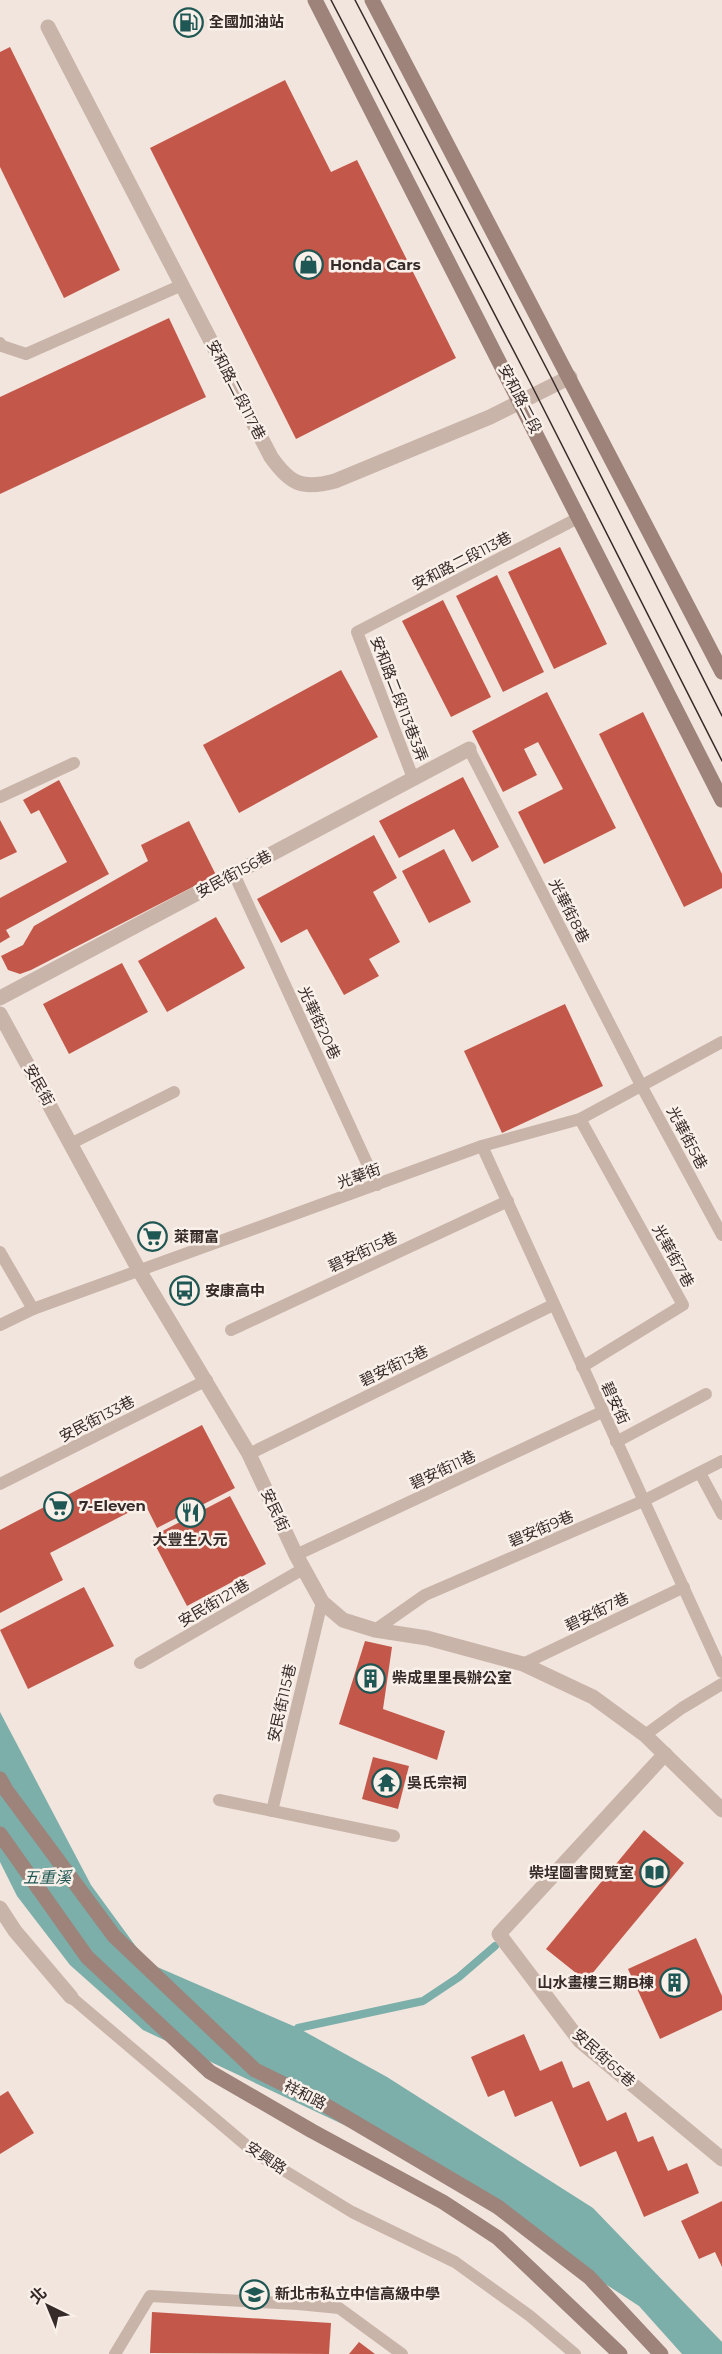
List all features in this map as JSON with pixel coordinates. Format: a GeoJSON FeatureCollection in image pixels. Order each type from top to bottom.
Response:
{"type":"FeatureCollection","features":[{"type":"Feature","properties":{"kind":"main road","name":"安和路二段"},"geometry":{"type":"LineString","coordinates":[[315,0],[722,800]]}},
{"type":"Feature","properties":{"kind":"main road"},"geometry":{"type":"LineString","coordinates":[[372,0],[722,672]]}},
{"type":"Feature","properties":{"kind":"main road","name":"祥和路"},"geometry":{"type":"LineString","coordinates":[[0,1779],[114,1936],[255,2070],[320,2102],[498,2207],[589,2277],[661,2354]]}},
{"type":"Feature","properties":{"kind":"main road","name":"祥和路"},"geometry":{"type":"LineString","coordinates":[[0,1833],[87,1957],[210,2072],[312,2131],[443,2202],[498,2238],[620,2354]]}},
{"type":"Feature","properties":{"kind":"street","name":"安和路二段117巷"},"geometry":{"type":"LineString","coordinates":[[48,27],[271,457],[284,474],[298,484],[317,486],[335,481],[521,402],[570,377]]}},
{"type":"Feature","properties":{"kind":"street","name":"安民街156巷"},"geometry":{"type":"LineString","coordinates":[[0,998],[469,749]]}},
{"type":"Feature","properties":{"kind":"street","name":"安民街"},"geometry":{"type":"LineString","coordinates":[[0,1014],[140,1272],[207,1380],[249,1454],[300,1562],[322,1602],[343,1620],[375,1630],[427,1638],[523,1664],[593,1697],[645,1735],[722,1810]]}},
{"type":"Feature","properties":{"kind":"street","name":"安民街65巷"},"geometry":{"type":"LineString","coordinates":[[665,1754],[499,1934],[580,2041],[722,2159]]}},
{"type":"Feature","properties":{"kind":"street","name":"安興路"},"geometry":{"type":"LineString","coordinates":[[0,1908],[15,1931],[71,1997]]}},
{"type":"Feature","properties":{"kind":"lane"},"geometry":{"type":"LineString","coordinates":[[0,343],[2,346],[26,354],[182,285]]}},
{"type":"Feature","properties":{"kind":"lane","name":"安和路二段113巷"},"geometry":{"type":"LineString","coordinates":[[357,632],[580,518]]}},
{"type":"Feature","properties":{"kind":"lane","name":"安和路二段113巷3弄"},"geometry":{"type":"LineString","coordinates":[[357,632],[413,778]]}},
{"type":"Feature","properties":{"kind":"lane","name":"光華街8巷"},"geometry":{"type":"LineString","coordinates":[[469,749],[642,1087]]}},
{"type":"Feature","properties":{"kind":"lane"},"geometry":{"type":"LineString","coordinates":[[0,797],[74,763]]}},
{"type":"Feature","properties":{"kind":"lane","name":"光華街20巷"},"geometry":{"type":"LineString","coordinates":[[234,874],[377,1185]]}},
{"type":"Feature","properties":{"kind":"lane","name":"光華街"},"geometry":{"type":"LineString","coordinates":[[0,1325],[33,1309],[482,1146],[580,1119],[722,1042]]}},
{"type":"Feature","properties":{"kind":"lane","name":"光華街5巷"},"geometry":{"type":"LineString","coordinates":[[642,1087],[722,1235]]}},
{"type":"Feature","properties":{"kind":"lane"},"geometry":{"type":"LineString","coordinates":[[72,1143],[174,1092]]}},
{"type":"Feature","properties":{"kind":"lane","name":"光華街7巷"},"geometry":{"type":"LineString","coordinates":[[580,1119],[683,1305],[582,1367]]}},
{"type":"Feature","properties":{"kind":"lane","name":"碧安街"},"geometry":{"type":"LineString","coordinates":[[482,1146],[722,1672]]}},
{"type":"Feature","properties":{"kind":"lane","name":"碧安街15巷"},"geometry":{"type":"LineString","coordinates":[[231,1330],[508,1201]]}},
{"type":"Feature","properties":{"kind":"lane"},"geometry":{"type":"LineString","coordinates":[[0,1252],[33,1309]]}},
{"type":"Feature","properties":{"kind":"lane","name":"碧安街13巷"},"geometry":{"type":"LineString","coordinates":[[249,1454],[553,1305]]}},
{"type":"Feature","properties":{"kind":"lane","name":"安民街133巷"},"geometry":{"type":"LineString","coordinates":[[0,1484],[207,1380]]}},
{"type":"Feature","properties":{"kind":"lane"},"geometry":{"type":"LineString","coordinates":[[616,1442],[706,1394]]}},
{"type":"Feature","properties":{"kind":"lane","name":"碧安街11巷"},"geometry":{"type":"LineString","coordinates":[[300,1562],[602,1412]]}},
{"type":"Feature","properties":{"kind":"lane","name":"碧安街9巷"},"geometry":{"type":"LineString","coordinates":[[375,1630],[425,1595],[643,1501],[722,1461]]}},
{"type":"Feature","properties":{"kind":"lane"},"geometry":{"type":"LineString","coordinates":[[700,1473],[722,1514]]}},
{"type":"Feature","properties":{"kind":"lane","name":"安民街121巷"},"geometry":{"type":"LineString","coordinates":[[140,1663],[300,1562]]}},
{"type":"Feature","properties":{"kind":"lane","name":"碧安街7巷"},"geometry":{"type":"LineString","coordinates":[[523,1664],[684,1587]]}},
{"type":"Feature","properties":{"kind":"lane","name":"安民街115巷"},"geometry":{"type":"LineString","coordinates":[[272,1811],[322,1602]]}},
{"type":"Feature","properties":{"kind":"lane"},"geometry":{"type":"LineString","coordinates":[[645,1735],[682,1708],[722,1684]]}},
{"type":"Feature","properties":{"kind":"lane"},"geometry":{"type":"LineString","coordinates":[[219,1800],[394,1836]]}},
{"type":"Feature","properties":{"kind":"lane","name":"安興路"},"geometry":{"type":"LineString","coordinates":[[71,1997],[254,2152],[352,2212],[455,2262],[530,2316],[575,2354]]}},
{"type":"Feature","properties":{"kind":"lane"},"geometry":{"type":"LineString","coordinates":[[115,2354],[150,2296],[339,2308],[402,2354]]}},
{"type":"Feature","properties":{"kind":"water","name":"五重溪"},"geometry":{"type":"Polygon","coordinates":[[[0,1712],[91,1885],[148,1963],[298,2028],[387,2077],[593,2208],[722,2342],[722,2354],[682,2354],[639,2306],[552,2249],[374,2139],[143,2030],[70,1965],[17,1896],[0,1862],[0,1712]]]}},
{"type":"Feature","properties":{"kind":"building"},"geometry":{"type":"Polygon","coordinates":[[[10,47],[120,270],[64,298],[0,167],[0,52],[10,47]]]}},
{"type":"Feature","properties":{"kind":"building","name":"Honda Cars"},"geometry":{"type":"Polygon","coordinates":[[[285,80],[331,172],[357,160],[456,358],[296,439],[150,148],[285,80]]]}},
{"type":"Feature","properties":{"kind":"building"},"geometry":{"type":"Polygon","coordinates":[[[169,318],[206,397],[0,494],[0,397],[169,318]]]}},
{"type":"Feature","properties":{"kind":"building"},"geometry":{"type":"Polygon","coordinates":[[[560,547],[607,644],[554,669],[508,572],[560,547]]]}},
{"type":"Feature","properties":{"kind":"building"},"geometry":{"type":"Polygon","coordinates":[[[497,575],[544,672],[503,692],[456,596],[497,575]]]}},
{"type":"Feature","properties":{"kind":"building"},"geometry":{"type":"Polygon","coordinates":[[[443,600],[491,697],[451,717],[402,621],[443,600]]]}},
{"type":"Feature","properties":{"kind":"building"},"geometry":{"type":"Polygon","coordinates":[[[341,670],[378,737],[239,813],[203,745],[341,670]]]}},
{"type":"Feature","properties":{"kind":"building"},"geometry":{"type":"Polygon","coordinates":[[[547,692],[616,828],[544,864],[518,812],[563,789],[538,742],[524,749],[537,775],[503,792],[472,731],[547,692]]]}},
{"type":"Feature","properties":{"kind":"building"},"geometry":{"type":"Polygon","coordinates":[[[643,712],[722,874],[722,888],[684,907],[599,734],[643,712]]]}},
{"type":"Feature","properties":{"kind":"building"},"geometry":{"type":"Polygon","coordinates":[[[463,777],[499,847],[472,862],[454,829],[399,858],[379,821],[463,777]]]}},
{"type":"Feature","properties":{"kind":"building"},"geometry":{"type":"Polygon","coordinates":[[[59,780],[109,874],[6,930],[10,937],[0,943],[0,898],[67,862],[39,810],[31,814],[23,800],[59,780]]]}},
{"type":"Feature","properties":{"kind":"building"},"geometry":{"type":"Polygon","coordinates":[[[0,820],[17,852],[0,860],[0,820]]]}},
{"type":"Feature","properties":{"kind":"building"},"geometry":{"type":"Polygon","coordinates":[[[189,821],[216,875],[31,970],[20,974],[8,970],[1,956],[23,945],[34,926],[148,861],[141,845],[189,821]]]}},
{"type":"Feature","properties":{"kind":"building"},"geometry":{"type":"Polygon","coordinates":[[[374,835],[397,878],[373,892],[400,942],[369,959],[379,976],[344,995],[307,929],[281,943],[257,899],[374,835]]]}},
{"type":"Feature","properties":{"kind":"building"},"geometry":{"type":"Polygon","coordinates":[[[444,849],[471,902],[429,923],[402,871],[444,849]]]}},
{"type":"Feature","properties":{"kind":"building"},"geometry":{"type":"Polygon","coordinates":[[[216,917],[245,968],[167,1012],[138,961],[216,917]]]}},
{"type":"Feature","properties":{"kind":"building"},"geometry":{"type":"Polygon","coordinates":[[[122,963],[148,1012],[69,1054],[43,1004],[122,963]]]}},
{"type":"Feature","properties":{"kind":"building"},"geometry":{"type":"Polygon","coordinates":[[[565,1004],[603,1086],[502,1133],[464,1051],[565,1004]]]}},
{"type":"Feature","properties":{"kind":"building"},"geometry":{"type":"Polygon","coordinates":[[[202,1425],[235,1488],[157,1528],[145,1504],[50,1553],[63,1580],[0,1613],[0,1530],[202,1425]]]}},
{"type":"Feature","properties":{"kind":"building"},"geometry":{"type":"Polygon","coordinates":[[[230,1496],[266,1564],[187,1606],[151,1537],[230,1496]]]}},
{"type":"Feature","properties":{"kind":"building"},"geometry":{"type":"Polygon","coordinates":[[[84,1587],[114,1646],[28,1689],[0,1630],[84,1587]]]}},
{"type":"Feature","properties":{"kind":"building","name":"柴成里里長辦公室"},"geometry":{"type":"Polygon","coordinates":[[[365,1641],[392,1647],[383,1709],[445,1731],[437,1760],[339,1724],[365,1641]]]}},
{"type":"Feature","properties":{"kind":"building","name":"吳氏宗祠"},"geometry":{"type":"Polygon","coordinates":[[[373,1757],[409,1766],[398,1809],[362,1799],[373,1757]]]}},
{"type":"Feature","properties":{"kind":"building"},"geometry":{"type":"Polygon","coordinates":[[[644,1830],[684,1863],[586,1981],[546,1949],[644,1830]]]}},
{"type":"Feature","properties":{"kind":"building","name":"山水畫樓三期B棟"},"geometry":{"type":"Polygon","coordinates":[[[696,1938],[722,1996],[722,2010],[660,2039],[628,1969],[696,1938]]]}},
{"type":"Feature","properties":{"kind":"building"},"geometry":{"type":"Polygon","coordinates":[[[524,2034],[540,2071],[562,2061],[573,2088],[589,2081],[607,2121],[626,2112],[638,2142],[653,2136],[668,2171],[687,2163],[699,2193],[644,2217],[616,2151],[580,2167],[552,2101],[515,2117],[504,2090],[488,2097],[471,2057],[524,2034]]]}},
{"type":"Feature","properties":{"kind":"building"},"geometry":{"type":"Polygon","coordinates":[[[8,2091],[34,2133],[0,2154],[0,2096],[8,2091]]]}},
{"type":"Feature","properties":{"kind":"building"},"geometry":{"type":"Polygon","coordinates":[[[722,2201],[722,2267],[715,2252],[699,2259],[681,2221],[722,2201]]]}},
{"type":"Feature","properties":{"kind":"building"},"geometry":{"type":"Polygon","coordinates":[[[152,2312],[331,2323],[329,2354],[150,2353],[152,2312]]]}},
{"type":"Feature","properties":{"kind":"building"},"geometry":{"type":"Polygon","coordinates":[[[359,2342],[375,2354],[349,2354],[359,2342]]]}},
{"type":"Feature","properties":{"kind":"waterway"},"geometry":{"type":"LineString","coordinates":[[292,2037],[298,2028],[423,2001],[459,1977],[495,1946]]}},
{"type":"Feature","properties":{"kind":"tram line"},"geometry":{"type":"LineString","coordinates":[[331,0],[532,386],[722,761]]}},
{"type":"Feature","properties":{"kind":"tram line"},"geometry":{"type":"LineString","coordinates":[[355,0],[551,377],[722,716]]}},
{"type":"Feature","properties":{"kind":"place","name":"全國加油站"},"geometry":{"type":"Point","coordinates":[188,22]}},
{"type":"Feature","properties":{"kind":"place","name":"Honda Cars"},"geometry":{"type":"Point","coordinates":[309,265]}},
{"type":"Feature","properties":{"kind":"place","name":"萊爾富"},"geometry":{"type":"Point","coordinates":[153,1237]}},
{"type":"Feature","properties":{"kind":"place","name":"安康高中"},"geometry":{"type":"Point","coordinates":[184,1291]}},
{"type":"Feature","properties":{"kind":"place","name":"7-Eleven"},"geometry":{"type":"Point","coordinates":[58,1506]}},
{"type":"Feature","properties":{"kind":"place","name":"大豐生入元"},"geometry":{"type":"Point","coordinates":[190,1513]}},
{"type":"Feature","properties":{"kind":"place","name":"柴成里里長辦公室"},"geometry":{"type":"Point","coordinates":[371,1678]}},
{"type":"Feature","properties":{"kind":"place","name":"吳氏宗祠"},"geometry":{"type":"Point","coordinates":[386,1783]}},
{"type":"Feature","properties":{"kind":"place","name":"柴埕圖書閱覽室"},"geometry":{"type":"Point","coordinates":[655,1873]}},
{"type":"Feature","properties":{"kind":"place","name":"山水畫樓三期B棟"},"geometry":{"type":"Point","coordinates":[675,1983]}},
{"type":"Feature","properties":{"kind":"place","name":"新北市私立中信高級中學"},"geometry":{"type":"Point","coordinates":[254,2294]}}]}
